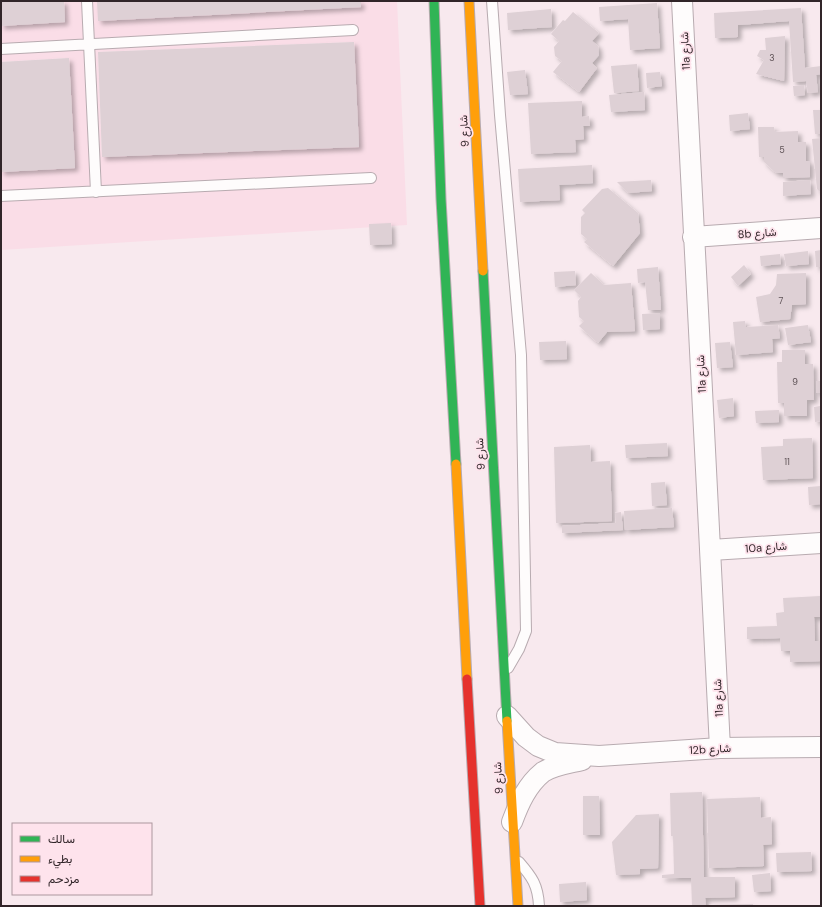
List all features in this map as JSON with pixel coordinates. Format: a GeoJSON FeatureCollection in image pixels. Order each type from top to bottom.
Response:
{"type":"FeatureCollection","features":[{"type":"Feature","properties":{"kind":"street"},"geometry":{"type":"LineString","coordinates":[[434,1],[441,199],[480,906]]}},
{"type":"Feature","properties":{"kind":"street","name":"شارع 9"},"geometry":{"type":"LineString","coordinates":[[469,1],[504,675],[518,906]]}},
{"type":"Feature","properties":{"kind":"street","name":"11a شارع"},"geometry":{"type":"LineString","coordinates":[[682,1],[720,748]]}},
{"type":"Feature","properties":{"kind":"street","name":"8b شارع"},"geometry":{"type":"LineString","coordinates":[[693,237],[821,228]]}},
{"type":"Feature","properties":{"kind":"street","name":"10a شارع"},"geometry":{"type":"LineString","coordinates":[[711,550],[821,543]]}},
{"type":"Feature","properties":{"kind":"street","name":"12b شارع"},"geometry":{"type":"LineString","coordinates":[[507,716],[526,737],[538,746],[555,753],[600,756],[720,748],[821,747]]}},
{"type":"Feature","properties":{"kind":"street","name":"12b شارع"},"geometry":{"type":"LineString","coordinates":[[512,822],[520,799],[544,772],[564,764],[600,756]]}},
{"type":"Feature","properties":{"kind":"lane"},"geometry":{"type":"LineString","coordinates":[[87,1],[96,192]]}},
{"type":"Feature","properties":{"kind":"lane"},"geometry":{"type":"LineString","coordinates":[[492,1],[500,115],[521,355],[526,631],[519,649],[504,675]]}},
{"type":"Feature","properties":{"kind":"lane"},"geometry":{"type":"LineString","coordinates":[[1,49],[353,30]]}},
{"type":"Feature","properties":{"kind":"lane"},"geometry":{"type":"LineString","coordinates":[[1,196],[371,178]]}},
{"type":"Feature","properties":{"kind":"lane"},"geometry":{"type":"LineString","coordinates":[[516,858],[529,874],[538,892],[539,906]]}},
{"type":"Feature","properties":{"kind":"shaded area"},"geometry":{"type":"Polygon","coordinates":[[[64,1],[361,7],[361,1],[397,1],[407,225],[1,250],[1,172],[75,168],[69,58],[1,62],[1,26],[65,22],[64,1]],[[354,42],[98,52],[102,157],[359,146],[354,42]]]}},
{"type":"Feature","properties":{"kind":"building"},"geometry":{"type":"Polygon","coordinates":[[[1,1],[64,1],[65,22],[1,26],[1,1]]]}},
{"type":"Feature","properties":{"kind":"building"},"geometry":{"type":"Polygon","coordinates":[[[97,1],[361,1],[361,7],[98,21],[97,1]]]}},
{"type":"Feature","properties":{"kind":"building"},"geometry":{"type":"Polygon","coordinates":[[[657,3],[660,48],[630,50],[628,19],[600,21],[599,7],[657,3]]]}},
{"type":"Feature","properties":{"kind":"building"},"geometry":{"type":"Polygon","coordinates":[[[801,8],[805,68],[821,66],[821,74],[816,75],[818,92],[808,93],[806,81],[793,82],[789,21],[738,25],[738,37],[715,38],[714,13],[801,8]]]}},
{"type":"Feature","properties":{"kind":"building"},"geometry":{"type":"Polygon","coordinates":[[[551,9],[552,27],[508,30],[507,13],[551,9]]]}},
{"type":"Feature","properties":{"kind":"building"},"geometry":{"type":"Polygon","coordinates":[[[573,12],[599,33],[592,41],[598,46],[599,55],[592,63],[597,68],[579,92],[553,72],[562,61],[555,56],[554,47],[559,41],[551,34],[563,20],[565,21],[573,12]]]}},
{"type":"Feature","properties":{"kind":"building"},"geometry":{"type":"Polygon","coordinates":[[[785,36],[784,81],[756,74],[764,60],[757,56],[760,50],[766,50],[765,38],[785,36]]]}},
{"type":"Feature","properties":{"kind":"building"},"geometry":{"type":"Polygon","coordinates":[[[354,42],[359,147],[102,157],[98,52],[354,42]]]}},
{"type":"Feature","properties":{"kind":"building"},"geometry":{"type":"Polygon","coordinates":[[[69,58],[75,168],[1,172],[1,62],[69,58]]]}},
{"type":"Feature","properties":{"kind":"building"},"geometry":{"type":"Polygon","coordinates":[[[637,64],[639,91],[614,93],[611,66],[637,64]]]}},
{"type":"Feature","properties":{"kind":"building"},"geometry":{"type":"Polygon","coordinates":[[[525,70],[528,94],[510,95],[507,72],[525,70]]]}},
{"type":"Feature","properties":{"kind":"building"},"geometry":{"type":"Polygon","coordinates":[[[660,72],[662,86],[647,88],[646,73],[660,72]]]}},
{"type":"Feature","properties":{"kind":"building"},"geometry":{"type":"Polygon","coordinates":[[[804,85],[805,95],[794,96],[793,86],[804,85]]]}},
{"type":"Feature","properties":{"kind":"building"},"geometry":{"type":"Polygon","coordinates":[[[644,92],[645,110],[611,112],[609,95],[644,92]]]}},
{"type":"Feature","properties":{"kind":"building"},"geometry":{"type":"Polygon","coordinates":[[[582,101],[582,117],[589,116],[590,126],[583,126],[584,139],[575,140],[576,152],[531,154],[528,103],[582,101]]]}},
{"type":"Feature","properties":{"kind":"building"},"geometry":{"type":"Polygon","coordinates":[[[813,110],[821,110],[821,134],[815,134],[813,110]]]}},
{"type":"Feature","properties":{"kind":"building"},"geometry":{"type":"Polygon","coordinates":[[[748,113],[750,129],[730,131],[729,115],[748,113]]]}},
{"type":"Feature","properties":{"kind":"building"},"geometry":{"type":"Polygon","coordinates":[[[758,127],[774,127],[775,132],[798,131],[798,142],[806,142],[806,161],[810,161],[810,177],[783,178],[783,173],[776,173],[764,162],[764,157],[759,157],[758,127]]]}},
{"type":"Feature","properties":{"kind":"building"},"geometry":{"type":"Polygon","coordinates":[[[821,138],[821,193],[817,189],[812,139],[821,138]]]}},
{"type":"Feature","properties":{"kind":"building"},"geometry":{"type":"Polygon","coordinates":[[[592,165],[593,183],[559,185],[560,200],[520,202],[518,169],[592,165]]]}},
{"type":"Feature","properties":{"kind":"building"},"geometry":{"type":"Polygon","coordinates":[[[651,180],[652,191],[628,193],[617,182],[651,180]]]}},
{"type":"Feature","properties":{"kind":"building"},"geometry":{"type":"Polygon","coordinates":[[[810,180],[811,194],[783,196],[783,182],[810,180]]]}},
{"type":"Feature","properties":{"kind":"building"},"geometry":{"type":"Polygon","coordinates":[[[608,188],[638,213],[640,233],[613,266],[584,242],[587,239],[581,234],[581,217],[585,213],[582,210],[602,189],[608,188]]]}},
{"type":"Feature","properties":{"kind":"building"},"geometry":{"type":"Polygon","coordinates":[[[391,223],[392,244],[370,245],[369,224],[391,223]]]}},
{"type":"Feature","properties":{"kind":"building"},"geometry":{"type":"Polygon","coordinates":[[[821,250],[821,267],[816,267],[815,251],[821,250]]]}},
{"type":"Feature","properties":{"kind":"building"},"geometry":{"type":"Polygon","coordinates":[[[808,251],[809,264],[786,266],[784,254],[808,251]]]}},
{"type":"Feature","properties":{"kind":"building"},"geometry":{"type":"Polygon","coordinates":[[[780,254],[781,264],[761,266],[760,256],[780,254]]]}},
{"type":"Feature","properties":{"kind":"building"},"geometry":{"type":"Polygon","coordinates":[[[744,265],[751,274],[738,286],[731,277],[744,265]]]}},
{"type":"Feature","properties":{"kind":"building"},"geometry":{"type":"Polygon","coordinates":[[[658,267],[661,310],[648,310],[645,282],[638,283],[637,269],[658,267]]]}},
{"type":"Feature","properties":{"kind":"building"},"geometry":{"type":"Polygon","coordinates":[[[575,271],[576,285],[555,287],[554,272],[575,271]]]}},
{"type":"Feature","properties":{"kind":"building"},"geometry":{"type":"Polygon","coordinates":[[[591,273],[604,285],[631,283],[635,331],[607,332],[598,343],[579,326],[584,321],[579,317],[578,301],[581,297],[574,290],[591,273]]]}},
{"type":"Feature","properties":{"kind":"building"},"geometry":{"type":"Polygon","coordinates":[[[806,273],[806,304],[792,305],[790,319],[760,322],[756,297],[770,294],[776,285],[777,274],[806,273]]]}},
{"type":"Feature","properties":{"kind":"building"},"geometry":{"type":"Polygon","coordinates":[[[660,313],[660,329],[643,330],[642,314],[660,313]]]}},
{"type":"Feature","properties":{"kind":"building"},"geometry":{"type":"Polygon","coordinates":[[[745,321],[746,327],[778,325],[780,338],[772,339],[773,352],[736,355],[733,322],[745,321]]]}},
{"type":"Feature","properties":{"kind":"building"},"geometry":{"type":"Polygon","coordinates":[[[808,325],[811,342],[788,345],[785,328],[808,325]]]}},
{"type":"Feature","properties":{"kind":"building"},"geometry":{"type":"Polygon","coordinates":[[[566,341],[567,359],[540,360],[539,342],[566,341]]]}},
{"type":"Feature","properties":{"kind":"building"},"geometry":{"type":"Polygon","coordinates":[[[730,342],[733,367],[717,368],[715,343],[730,342]]]}},
{"type":"Feature","properties":{"kind":"building"},"geometry":{"type":"Polygon","coordinates":[[[782,350],[805,350],[805,364],[813,364],[814,400],[807,400],[807,416],[784,416],[784,403],[778,403],[777,362],[782,362],[782,350]]]}},
{"type":"Feature","properties":{"kind":"building"},"geometry":{"type":"Polygon","coordinates":[[[816,381],[821,381],[821,393],[816,393],[816,381]]]}},
{"type":"Feature","properties":{"kind":"building"},"geometry":{"type":"Polygon","coordinates":[[[733,398],[734,416],[719,418],[717,400],[733,398]]]}},
{"type":"Feature","properties":{"kind":"building"},"geometry":{"type":"Polygon","coordinates":[[[820,406],[821,421],[815,422],[814,407],[820,406]]]}},
{"type":"Feature","properties":{"kind":"building"},"geometry":{"type":"Polygon","coordinates":[[[779,410],[779,422],[756,423],[755,411],[779,410]]]}},
{"type":"Feature","properties":{"kind":"building"},"geometry":{"type":"Polygon","coordinates":[[[812,438],[813,478],[763,480],[761,447],[783,446],[783,439],[812,438]]]}},
{"type":"Feature","properties":{"kind":"building"},"geometry":{"type":"Polygon","coordinates":[[[667,443],[668,456],[626,458],[625,445],[667,443]]]}},
{"type":"Feature","properties":{"kind":"building"},"geometry":{"type":"Polygon","coordinates":[[[590,445],[591,462],[610,461],[612,521],[556,523],[554,447],[590,445]]]}},
{"type":"Feature","properties":{"kind":"building"},"geometry":{"type":"Polygon","coordinates":[[[665,482],[667,505],[652,506],[651,483],[665,482]]]}},
{"type":"Feature","properties":{"kind":"building"},"geometry":{"type":"Polygon","coordinates":[[[821,486],[821,504],[809,505],[808,487],[821,486]]]}},
{"type":"Feature","properties":{"kind":"building"},"geometry":{"type":"Polygon","coordinates":[[[672,508],[674,527],[625,530],[624,511],[672,508]]]}},
{"type":"Feature","properties":{"kind":"building"},"geometry":{"type":"Polygon","coordinates":[[[621,512],[623,530],[562,533],[562,526],[616,523],[615,513],[621,512]]]}},
{"type":"Feature","properties":{"kind":"building"},"geometry":{"type":"Polygon","coordinates":[[[820,596],[821,617],[814,617],[815,641],[821,641],[821,661],[790,662],[790,651],[781,651],[780,638],[747,639],[747,627],[777,626],[776,613],[784,612],[783,598],[820,596]]]}},
{"type":"Feature","properties":{"kind":"building"},"geometry":{"type":"Polygon","coordinates":[[[702,792],[704,877],[735,877],[735,897],[705,898],[706,906],[692,906],[691,878],[662,878],[662,875],[674,874],[670,793],[702,792]]]}},
{"type":"Feature","properties":{"kind":"building"},"geometry":{"type":"Polygon","coordinates":[[[583,796],[599,796],[600,835],[583,835],[583,796]]]}},
{"type":"Feature","properties":{"kind":"building"},"geometry":{"type":"Polygon","coordinates":[[[760,797],[761,818],[771,817],[772,844],[763,845],[764,866],[709,868],[707,799],[760,797]]]}},
{"type":"Feature","properties":{"kind":"building"},"geometry":{"type":"Polygon","coordinates":[[[659,814],[658,868],[640,869],[640,874],[616,875],[612,842],[636,815],[659,814]]]}},
{"type":"Feature","properties":{"kind":"building"},"geometry":{"type":"Polygon","coordinates":[[[811,852],[812,871],[777,872],[776,853],[811,852]]]}},
{"type":"Feature","properties":{"kind":"building"},"geometry":{"type":"Polygon","coordinates":[[[770,873],[771,891],[754,892],[752,875],[770,873]]]}},
{"type":"Feature","properties":{"kind":"building"},"geometry":{"type":"Polygon","coordinates":[[[586,882],[587,900],[560,902],[559,884],[586,882]]]}},
{"type":"Feature","properties":{"kind":"building"},"geometry":{"type":"Polygon","coordinates":[[[753,904],[753,906],[708,906],[708,905],[753,904]]]}},
{"type":"Feature","properties":{"kind":"traffic: fast"},"geometry":{"type":"LineString","coordinates":[[434,1],[441,199],[456,464]]}},
{"type":"Feature","properties":{"kind":"traffic: fast"},"geometry":{"type":"LineString","coordinates":[[483,271],[507,721]]}},
{"type":"Feature","properties":{"kind":"traffic: slow"},"geometry":{"type":"LineString","coordinates":[[469,1],[483,271]]}},
{"type":"Feature","properties":{"kind":"traffic: slow"},"geometry":{"type":"LineString","coordinates":[[456,464],[467,679]]}},
{"type":"Feature","properties":{"kind":"traffic: slow"},"geometry":{"type":"LineString","coordinates":[[507,721],[518,906]]}},
{"type":"Feature","properties":{"kind":"traffic: jam"},"geometry":{"type":"LineString","coordinates":[[467,679],[480,906]]}}]}
